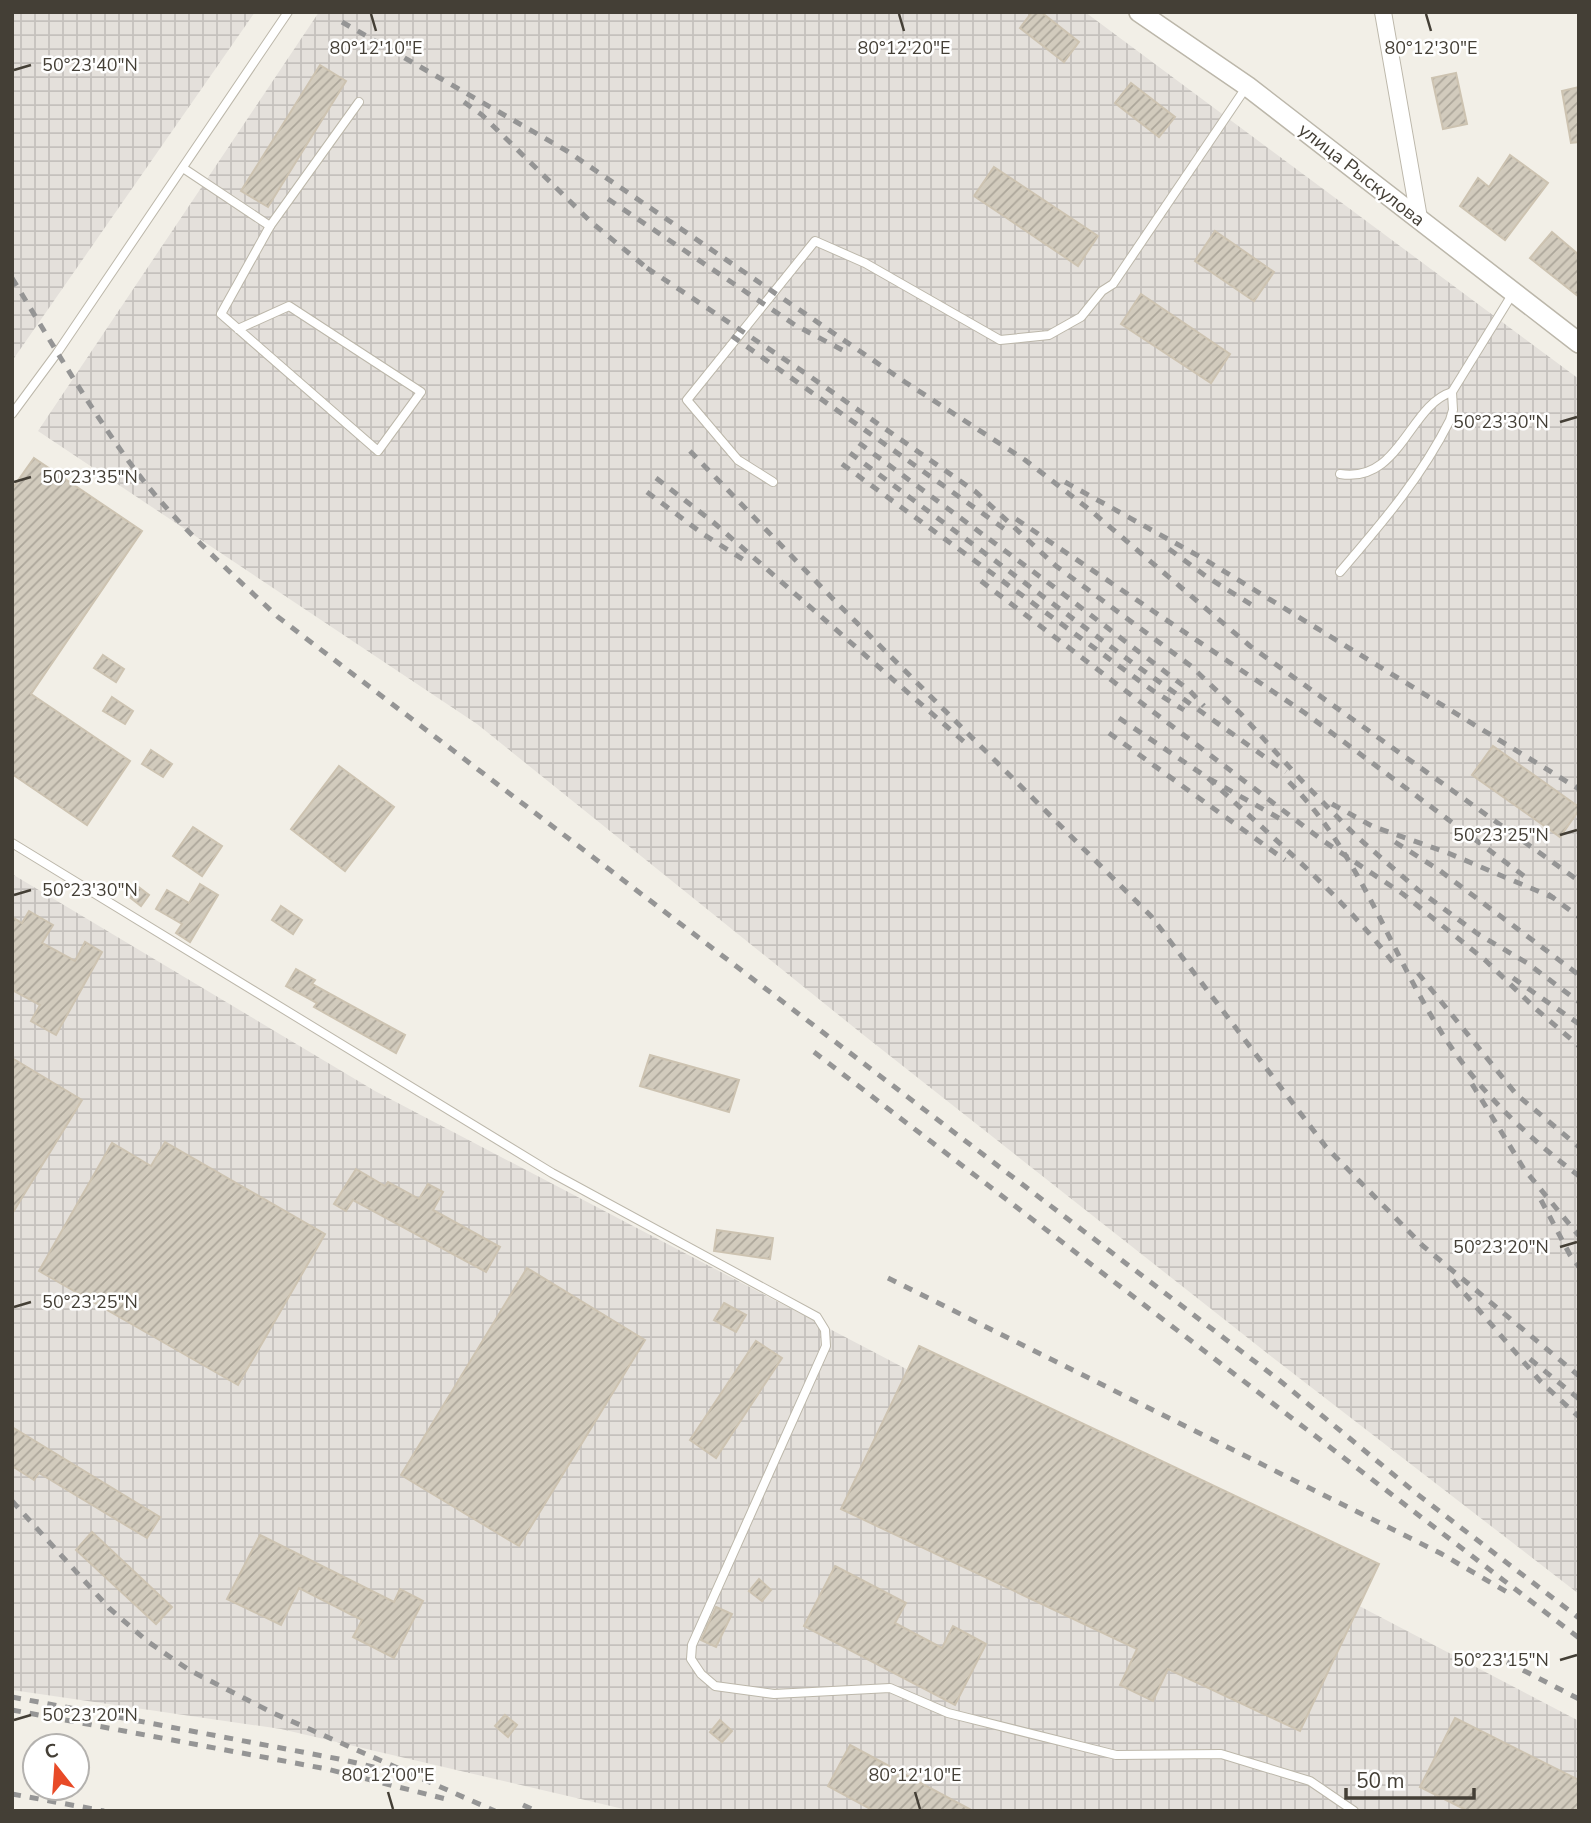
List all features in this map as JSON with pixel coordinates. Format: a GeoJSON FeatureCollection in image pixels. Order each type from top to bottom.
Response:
{"type":"FeatureCollection","features":[{"type":"Feature","properties":{"kind":"street","name":"улица Рыскулова"},"geometry":{"type":"LineString","coordinates":[[1139,12],[1247,86],[1579,343]]}},
{"type":"Feature","properties":{"kind":"street"},"geometry":{"type":"LineString","coordinates":[[1383,12],[1419,218]]}},
{"type":"Feature","properties":{"kind":"lane"},"geometry":{"type":"LineString","coordinates":[[12,414],[288,12]]}},
{"type":"Feature","properties":{"kind":"lane"},"geometry":{"type":"LineString","coordinates":[[773,482],[738,460],[688,400],[815,241],[865,263],[1000,340],[1049,335],[1081,317],[1102,291],[1114,284],[1247,86]]}},
{"type":"Feature","properties":{"kind":"lane"},"geometry":{"type":"LineString","coordinates":[[238,329],[289,306],[421,392],[378,450],[238,329],[221,314],[270,226],[359,102]]}},
{"type":"Feature","properties":{"kind":"lane"},"geometry":{"type":"LineString","coordinates":[[183,168],[270,226]]}},
{"type":"Feature","properties":{"kind":"lane"},"geometry":{"type":"LineString","coordinates":[[1340,474],[1362,474],[1388,459],[1436,399],[1452,392],[1514,292]]}},
{"type":"Feature","properties":{"kind":"lane"},"geometry":{"type":"LineString","coordinates":[[1340,572],[1414,482],[1450,421],[1453,410],[1452,392]]}},
{"type":"Feature","properties":{"kind":"lane"},"geometry":{"type":"LineString","coordinates":[[12,843],[552,1173],[817,1317],[825,1330],[825,1346],[692,1645],[691,1659],[701,1674],[715,1686],[774,1694],[890,1688],[948,1713],[1116,1755],[1221,1754],[1310,1781],[1354,1811]]}},
{"type":"Feature","properties":{"kind":"shaded area"},"geometry":{"type":"Polygon","coordinates":[[[12,12],[255,12],[12,361],[12,12]]]}},
{"type":"Feature","properties":{"kind":"shaded area"},"geometry":{"type":"Polygon","coordinates":[[[319,12],[1085,12],[1579,379],[1579,1594],[1272,1357],[861,1033],[477,724],[38,431],[319,12]]]}},
{"type":"Feature","properties":{"kind":"shaded area"},"geometry":{"type":"Polygon","coordinates":[[[12,874],[375,1091],[1579,1721],[1579,1811],[632,1811],[281,1729],[12,1690],[12,874]]]}},
{"type":"Feature","properties":{"kind":"building"},"geometry":{"type":"Polygon","coordinates":[[[1032,12],[1041,12],[1079,42],[1064,62],[1020,28],[1032,12]]]}},
{"type":"Feature","properties":{"kind":"building"},"geometry":{"type":"Polygon","coordinates":[[[320,65],[346,81],[268,207],[241,191],[320,65]]]}},
{"type":"Feature","properties":{"kind":"building"},"geometry":{"type":"Polygon","coordinates":[[[1456,73],[1467,124],[1443,129],[1432,78],[1456,73]]]}},
{"type":"Feature","properties":{"kind":"building"},"geometry":{"type":"Polygon","coordinates":[[[1131,83],[1175,117],[1159,137],[1115,103],[1131,83]]]}},
{"type":"Feature","properties":{"kind":"building"},"geometry":{"type":"Polygon","coordinates":[[[1579,87],[1579,142],[1571,143],[1562,91],[1579,87]]]}},
{"type":"Feature","properties":{"kind":"building"},"geometry":{"type":"Polygon","coordinates":[[[1510,155],[1548,183],[1505,240],[1460,206],[1478,178],[1489,187],[1510,155]]]}},
{"type":"Feature","properties":{"kind":"building"},"geometry":{"type":"Polygon","coordinates":[[[994,167],[1098,236],[1078,266],[974,196],[994,167]]]}},
{"type":"Feature","properties":{"kind":"building"},"geometry":{"type":"Polygon","coordinates":[[[1215,231],[1274,272],[1254,301],[1195,261],[1215,231]]]}},
{"type":"Feature","properties":{"kind":"building"},"geometry":{"type":"Polygon","coordinates":[[[1552,232],[1579,255],[1579,297],[1530,258],[1552,232]]]}},
{"type":"Feature","properties":{"kind":"building"},"geometry":{"type":"Polygon","coordinates":[[[1141,294],[1230,354],[1211,383],[1121,324],[1141,294]]]}},
{"type":"Feature","properties":{"kind":"building"},"geometry":{"type":"Polygon","coordinates":[[[34,458],[142,531],[31,694],[130,761],[87,825],[12,774],[12,489],[34,458]]]}},
{"type":"Feature","properties":{"kind":"building"},"geometry":{"type":"Polygon","coordinates":[[[103,655],[124,669],[116,682],[94,668],[103,655]]]}},
{"type":"Feature","properties":{"kind":"building"},"geometry":{"type":"Polygon","coordinates":[[[112,697],[133,711],[125,724],[103,711],[112,697]]]}},
{"type":"Feature","properties":{"kind":"building"},"geometry":{"type":"Polygon","coordinates":[[[1493,746],[1579,807],[1560,837],[1472,775],[1493,746]]]}},
{"type":"Feature","properties":{"kind":"building"},"geometry":{"type":"Polygon","coordinates":[[[151,750],[172,764],[163,777],[142,764],[151,750]]]}},
{"type":"Feature","properties":{"kind":"building"},"geometry":{"type":"Polygon","coordinates":[[[339,766],[394,807],[345,871],[291,829],[339,766]]]}},
{"type":"Feature","properties":{"kind":"building"},"geometry":{"type":"Polygon","coordinates":[[[193,827],[222,846],[202,876],[173,856],[193,827]]]}},
{"type":"Feature","properties":{"kind":"building"},"geometry":{"type":"Polygon","coordinates":[[[200,884],[218,895],[190,942],[176,933],[182,924],[156,909],[167,890],[189,903],[200,884]]]}},
{"type":"Feature","properties":{"kind":"building"},"geometry":{"type":"Polygon","coordinates":[[[136,885],[149,895],[141,906],[127,895],[136,885]]]}},
{"type":"Feature","properties":{"kind":"building"},"geometry":{"type":"Polygon","coordinates":[[[281,906],[302,920],[293,934],[272,920],[281,906]]]}},
{"type":"Feature","properties":{"kind":"building"},"geometry":{"type":"Polygon","coordinates":[[[29,911],[53,925],[42,943],[75,961],[85,942],[102,952],[56,1035],[31,1021],[40,1005],[12,990],[12,917],[22,923],[29,911]]]}},
{"type":"Feature","properties":{"kind":"building"},"geometry":{"type":"Polygon","coordinates":[[[296,969],[315,980],[312,984],[405,1035],[396,1053],[314,1007],[317,1003],[286,986],[296,969]]]}},
{"type":"Feature","properties":{"kind":"building"},"geometry":{"type":"Polygon","coordinates":[[[650,1055],[739,1080],[729,1112],[640,1086],[650,1055]]]}},
{"type":"Feature","properties":{"kind":"building"},"geometry":{"type":"Polygon","coordinates":[[[12,1058],[82,1100],[12,1214],[12,1058]]]}},
{"type":"Feature","properties":{"kind":"building"},"geometry":{"type":"Polygon","coordinates":[[[165,1142],[325,1234],[238,1385],[39,1271],[112,1143],[151,1166],[165,1142]]]}},
{"type":"Feature","properties":{"kind":"building"},"geometry":{"type":"Polygon","coordinates":[[[356,1169],[385,1186],[388,1182],[419,1199],[428,1184],[443,1192],[433,1210],[500,1247],[486,1272],[353,1200],[346,1211],[334,1204],[356,1169]]]}},
{"type":"Feature","properties":{"kind":"building"},"geometry":{"type":"Polygon","coordinates":[[[717,1230],[773,1238],[770,1259],[714,1251],[717,1230]]]}},
{"type":"Feature","properties":{"kind":"building"},"geometry":{"type":"Polygon","coordinates":[[[527,1268],[645,1340],[519,1546],[401,1475],[527,1268]]]}},
{"type":"Feature","properties":{"kind":"building"},"geometry":{"type":"Polygon","coordinates":[[[724,1303],[746,1315],[736,1332],[714,1320],[724,1303]]]}},
{"type":"Feature","properties":{"kind":"building"},"geometry":{"type":"Polygon","coordinates":[[[756,1341],[782,1358],[716,1458],[690,1440],[756,1341]]]}},
{"type":"Feature","properties":{"kind":"building"},"geometry":{"type":"Polygon","coordinates":[[[919,1346],[1379,1564],[1300,1731],[1168,1669],[1153,1701],[1120,1685],[1137,1649],[841,1509],[919,1346]]]}},
{"type":"Feature","properties":{"kind":"building"},"geometry":{"type":"Polygon","coordinates":[[[12,1427],[160,1517],[147,1538],[39,1473],[34,1480],[12,1466],[12,1427]]]}},
{"type":"Feature","properties":{"kind":"building"},"geometry":{"type":"Polygon","coordinates":[[[92,1532],[172,1607],[156,1624],[76,1550],[92,1532]]]}},
{"type":"Feature","properties":{"kind":"building"},"geometry":{"type":"Polygon","coordinates":[[[260,1535],[394,1602],[400,1589],[423,1601],[394,1658],[353,1637],[362,1620],[299,1588],[281,1625],[227,1599],[260,1535]]]}},
{"type":"Feature","properties":{"kind":"building"},"geometry":{"type":"Polygon","coordinates":[[[835,1566],[906,1603],[895,1623],[942,1648],[953,1626],[986,1644],[955,1705],[804,1626],[835,1566]]]}},
{"type":"Feature","properties":{"kind":"building"},"geometry":{"type":"Polygon","coordinates":[[[759,1579],[771,1590],[762,1601],[749,1591],[759,1579]]]}},
{"type":"Feature","properties":{"kind":"building"},"geometry":{"type":"Polygon","coordinates":[[[716,1607],[732,1614],[716,1647],[701,1640],[716,1607]]]}},
{"type":"Feature","properties":{"kind":"building"},"geometry":{"type":"Polygon","coordinates":[[[505,1715],[517,1725],[508,1737],[495,1726],[505,1715]]]}},
{"type":"Feature","properties":{"kind":"building"},"geometry":{"type":"Polygon","coordinates":[[[1455,1718],[1579,1780],[1579,1811],[1468,1811],[1420,1787],[1455,1718]]]}},
{"type":"Feature","properties":{"kind":"building"},"geometry":{"type":"Polygon","coordinates":[[[720,1720],[732,1731],[722,1742],[710,1732],[720,1720]]]}},
{"type":"Feature","properties":{"kind":"building"},"geometry":{"type":"Polygon","coordinates":[[[850,1745],[973,1811],[874,1811],[828,1786],[850,1745]]]}},
{"type":"Feature","properties":{"kind":"railway"},"geometry":{"type":"LineString","coordinates":[[342,22],[567,151],[905,382],[1025,460],[1090,510],[1250,646],[1579,881]]}},
{"type":"Feature","properties":{"kind":"railway"},"geometry":{"type":"LineString","coordinates":[[464,102],[482,115],[591,222],[653,273]]}},
{"type":"Feature","properties":{"kind":"railway"},"geometry":{"type":"LineString","coordinates":[[608,199],[795,325],[846,352]]}},
{"type":"Feature","properties":{"kind":"railway"},"geometry":{"type":"LineString","coordinates":[[647,268],[805,373],[976,492],[1056,566],[1191,666],[1241,714],[1355,835],[1417,889],[1478,934],[1527,963],[1579,1002]]}},
{"type":"Feature","properties":{"kind":"railway"},"geometry":{"type":"LineString","coordinates":[[12,278],[69,372],[146,484],[200,543],[278,617],[1279,1380],[1417,1494],[1579,1618]]}},
{"type":"Feature","properties":{"kind":"railway"},"geometry":{"type":"LineString","coordinates":[[732,336],[1006,530]]}},
{"type":"Feature","properties":{"kind":"railway"},"geometry":{"type":"LineString","coordinates":[[859,443],[1054,587],[1189,690],[1204,706]]}},
{"type":"Feature","properties":{"kind":"railway"},"geometry":{"type":"LineString","coordinates":[[690,451],[835,601],[1151,916],[1326,1147],[1423,1246],[1579,1376]]}},
{"type":"Feature","properties":{"kind":"railway"},"geometry":{"type":"LineString","coordinates":[[850,453],[1130,661],[1286,772]]}},
{"type":"Feature","properties":{"kind":"railway"},"geometry":{"type":"LineString","coordinates":[[842,464],[1152,690],[1184,710]]}},
{"type":"Feature","properties":{"kind":"railway"},"geometry":{"type":"LineString","coordinates":[[656,478],[713,522],[969,746]]}},
{"type":"Feature","properties":{"kind":"railway"},"geometry":{"type":"LineString","coordinates":[[1065,482],[1204,559],[1579,789]]}},
{"type":"Feature","properties":{"kind":"railway"},"geometry":{"type":"LineString","coordinates":[[647,492],[703,534],[747,562]]}},
{"type":"Feature","properties":{"kind":"railway"},"geometry":{"type":"LineString","coordinates":[[1016,519],[1305,713],[1528,879]]}},
{"type":"Feature","properties":{"kind":"railway"},"geometry":{"type":"LineString","coordinates":[[1169,549],[1255,607]]}},
{"type":"Feature","properties":{"kind":"railway"},"geometry":{"type":"LineString","coordinates":[[981,581],[1322,840],[1403,894],[1485,960],[1579,1046]]}},
{"type":"Feature","properties":{"kind":"railway"},"geometry":{"type":"LineString","coordinates":[[1119,718],[1208,778],[1284,821]]}},
{"type":"Feature","properties":{"kind":"railway"},"geometry":{"type":"LineString","coordinates":[[1109,733],[1285,860]]}},
{"type":"Feature","properties":{"kind":"railway"},"geometry":{"type":"LineString","coordinates":[[1208,778],[1332,893],[1398,969]]}},
{"type":"Feature","properties":{"kind":"railway"},"geometry":{"type":"LineString","coordinates":[[1289,782],[1337,841],[1429,1012],[1462,1063],[1508,1115],[1579,1176]]}},
{"type":"Feature","properties":{"kind":"railway"},"geometry":{"type":"LineString","coordinates":[[1332,804],[1372,826],[1448,853],[1554,898]]}},
{"type":"Feature","properties":{"kind":"railway"},"geometry":{"type":"LineString","coordinates":[[1395,842],[1439,870],[1579,975]]}},
{"type":"Feature","properties":{"kind":"railway"},"geometry":{"type":"LineString","coordinates":[[1548,894],[1579,917]]}},
{"type":"Feature","properties":{"kind":"railway"},"geometry":{"type":"LineString","coordinates":[[1418,973],[1516,1094],[1579,1147]]}},
{"type":"Feature","properties":{"kind":"railway"},"geometry":{"type":"LineString","coordinates":[[1513,978],[1579,1024]]}},
{"type":"Feature","properties":{"kind":"railway"},"geometry":{"type":"LineString","coordinates":[[814,1052],[1579,1638]]}},
{"type":"Feature","properties":{"kind":"railway"},"geometry":{"type":"LineString","coordinates":[[1472,1084],[1524,1169],[1579,1236]]}},
{"type":"Feature","properties":{"kind":"railway"},"geometry":{"type":"LineString","coordinates":[[1541,1200],[1579,1267]]}},
{"type":"Feature","properties":{"kind":"railway"},"geometry":{"type":"LineString","coordinates":[[888,1278],[1440,1553],[1507,1592]]}},
{"type":"Feature","properties":{"kind":"railway"},"geometry":{"type":"LineString","coordinates":[[1453,1280],[1541,1382],[1579,1417]]}},
{"type":"Feature","properties":{"kind":"railway"},"geometry":{"type":"LineString","coordinates":[[1530,1359],[1579,1399]]}},
{"type":"Feature","properties":{"kind":"railway"},"geometry":{"type":"LineString","coordinates":[[12,1501],[109,1608],[147,1641],[189,1670],[273,1713],[495,1811]]}},
{"type":"Feature","properties":{"kind":"railway"},"geometry":{"type":"LineString","coordinates":[[1507,1662],[1579,1699]]}},
{"type":"Feature","properties":{"kind":"railway"},"geometry":{"type":"LineString","coordinates":[[12,1697],[387,1770]]}},
{"type":"Feature","properties":{"kind":"railway"},"geometry":{"type":"LineString","coordinates":[[12,1710],[327,1769],[450,1800]]}},
{"type":"Feature","properties":{"kind":"railway"},"geometry":{"type":"LineString","coordinates":[[12,1794],[104,1811]]}},
{"type":"Feature","properties":{"kind":"railway"},"geometry":{"type":"LineString","coordinates":[[523,1805],[536,1811]]}}]}
